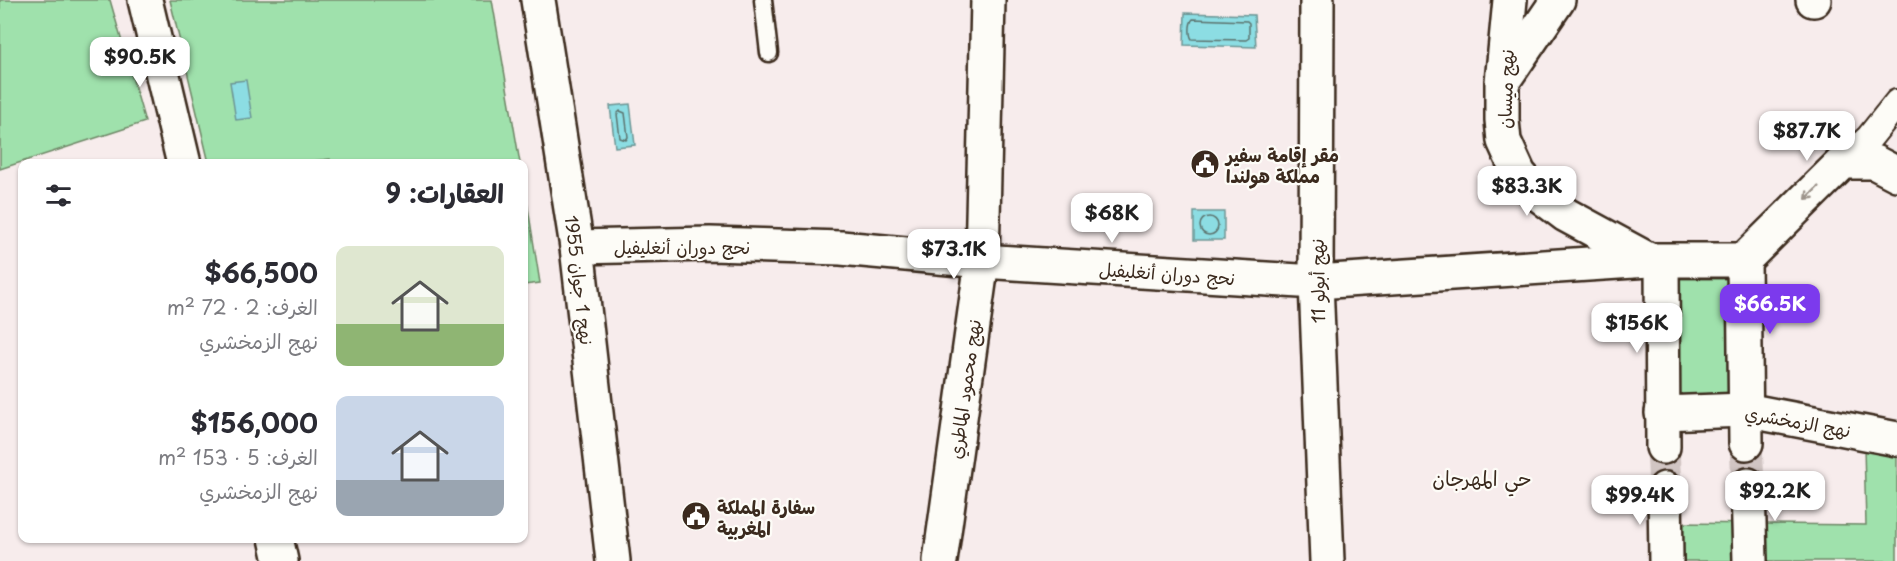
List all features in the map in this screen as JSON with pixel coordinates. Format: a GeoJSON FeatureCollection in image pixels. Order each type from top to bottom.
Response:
{"type":"FeatureCollection","features":[{"type":"Feature","properties":{"kind":"street"},"geometry":{"type":"LineString","coordinates":[[145,0],[183,159]]}},
{"type":"Feature","properties":{"kind":"street","name":"نهج 1 جوان 1955"},"geometry":{"type":"LineString","coordinates":[[538,0],[577,247],[613,561]]}},
{"type":"Feature","properties":{"kind":"street","name":"نهج محمود الماطري"},"geometry":{"type":"LineString","coordinates":[[940,561],[982,261],[988,0]]}},
{"type":"Feature","properties":{"kind":"street","name":"نهج أبولو 11"},"geometry":{"type":"LineString","coordinates":[[1317,0],[1316,282],[1327,561]]}},
{"type":"Feature","properties":{"kind":"street","name":"نهج ميسان"},"geometry":{"type":"LineString","coordinates":[[1510,0],[1502,82],[1504,141],[1519,174],[1533,190],[1566,215],[1656,260],[1744,260]]}},
{"type":"Feature","properties":{"kind":"street"},"geometry":{"type":"LineString","coordinates":[[1502,82],[1558,0]]}},
{"type":"Feature","properties":{"kind":"street"},"geometry":{"type":"LineString","coordinates":[[1746,443],[1744,260],[1869,138],[1897,103]]}},
{"type":"Feature","properties":{"kind":"street"},"geometry":{"type":"LineString","coordinates":[[1843,162],[1874,162],[1897,174]]}},
{"type":"Feature","properties":{"kind":"street","name":"نحج دوران أنغليفيل"},"geometry":{"type":"LineString","coordinates":[[577,247],[710,244],[829,248],[982,261],[1316,282],[1656,260]]}},
{"type":"Feature","properties":{"kind":"street"},"geometry":{"type":"LineString","coordinates":[[1656,260],[1663,447]]}},
{"type":"Feature","properties":{"kind":"street","name":"نهج الزمخشري"},"geometry":{"type":"LineString","coordinates":[[1662,413],[1745,410],[1897,439]]}},
{"type":"Feature","properties":{"kind":"street"},"geometry":{"type":"LineString","coordinates":[[1748,485],[1750,561]]}},
{"type":"Feature","properties":{"kind":"street"},"geometry":{"type":"LineString","coordinates":[[1665,489],[1666,561]]}},
{"type":"Feature","properties":{"kind":"street"},"geometry":{"type":"LineString","coordinates":[[277,543],[281,561]]}},
{"type":"Feature","properties":{"kind":"lane"},"geometry":{"type":"LineString","coordinates":[[763,0],[768,53]]}},
{"type":"Feature","properties":{"kind":"green space"},"geometry":{"type":"Polygon","coordinates":[[[0,0],[110,0],[145,122],[31,159],[18,159],[18,163],[0,169],[0,0]]]}},
{"type":"Feature","properties":{"kind":"green space"},"geometry":{"type":"Polygon","coordinates":[[[170,0],[492,0],[519,159],[208,159],[170,0]]]}},
{"type":"Feature","properties":{"kind":"green space"},"geometry":{"type":"Polygon","coordinates":[[[528,208],[540,283],[528,284],[528,208]]]}},
{"type":"Feature","properties":{"kind":"green space"},"geometry":{"type":"Polygon","coordinates":[[[1672,279],[1741,279],[1742,404],[1674,405],[1672,279]]]}},
{"type":"Feature","properties":{"kind":"green space"},"geometry":{"type":"Polygon","coordinates":[[[1864,447],[1897,452],[1897,561],[1678,561],[1677,523],[1866,525],[1864,447]]]}},
{"type":"Feature","properties":{"kind":"water"},"geometry":{"type":"Polygon","coordinates":[[[1185,13],[1254,15],[1256,47],[1184,45],[1185,13]]]}},
{"type":"Feature","properties":{"kind":"water"},"geometry":{"type":"Polygon","coordinates":[[[246,80],[252,118],[236,120],[230,82],[246,80]]]}},
{"type":"Feature","properties":{"kind":"water"},"geometry":{"type":"Polygon","coordinates":[[[630,104],[635,145],[615,147],[610,106],[630,104]]]}},
{"type":"Feature","properties":{"kind":"water"},"geometry":{"type":"Polygon","coordinates":[[[1194,212],[1224,212],[1224,240],[1194,240],[1194,212]]]}},
{"type":"Feature","properties":{"kind":"tunnel"},"geometry":{"type":"LineString","coordinates":[[1746,443],[1748,485]]}},
{"type":"Feature","properties":{"kind":"tunnel"},"geometry":{"type":"LineString","coordinates":[[1663,447],[1665,489]]}},
{"type":"Feature","properties":{"kind":"place","name":"مقر إقامة سفير مملكة هولندا"},"geometry":{"type":"Point","coordinates":[1205,164]}},
{"type":"Feature","properties":{"kind":"place","name":"سفارة المملكة المغربية"},"geometry":{"type":"Point","coordinates":[696,516]}},
{"type":"Feature","properties":{"kind":"district","name":"حي المهرجان"},"geometry":{"type":"Point","coordinates":[1482,478]}}]}
